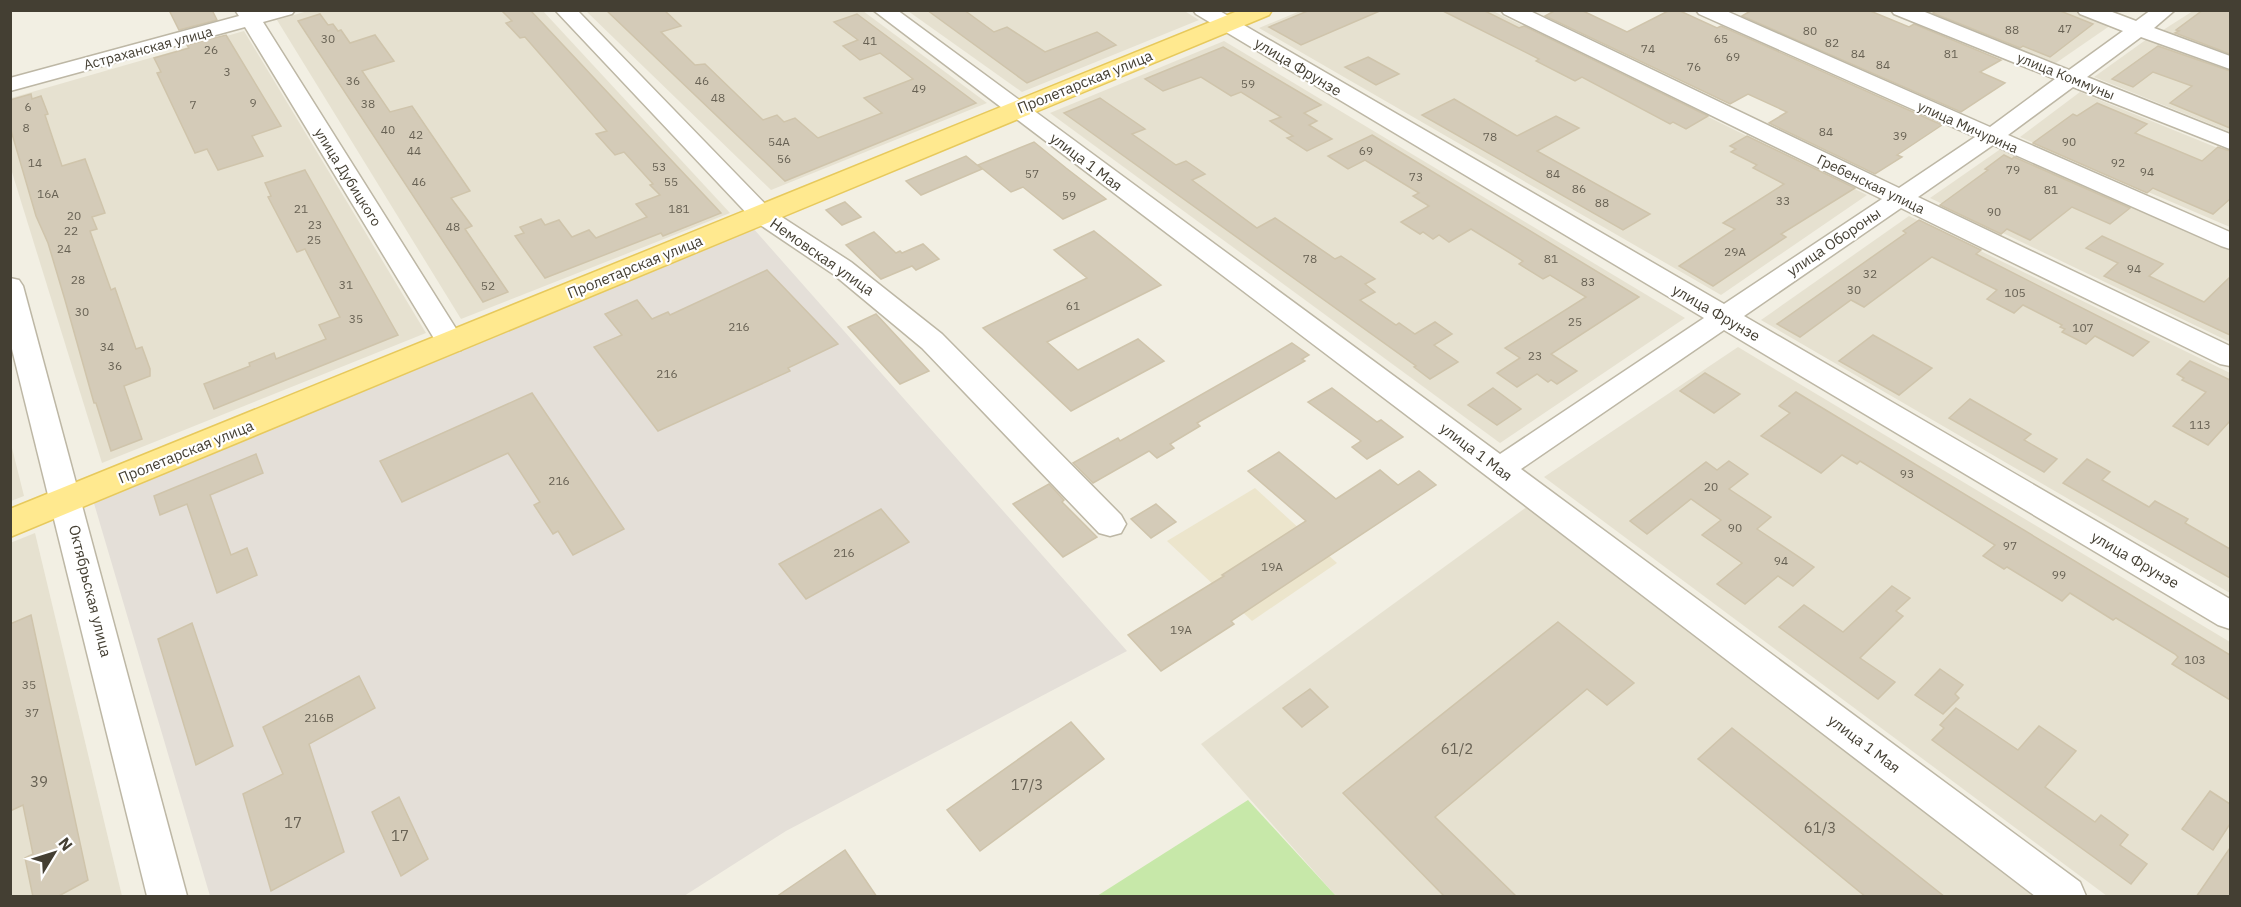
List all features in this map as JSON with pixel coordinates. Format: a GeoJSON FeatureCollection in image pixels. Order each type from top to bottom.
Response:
{"type":"FeatureCollection","features":[{"type":"Feature","properties":{"kind":"main road","name":"Пролетарская улица"},"geometry":{"type":"LineString","coordinates":[[10,524],[1261,10]]}},
{"type":"Feature","properties":{"kind":"street","name":"Астраханская улица"},"geometry":{"type":"LineString","coordinates":[[10,85],[248,15],[285,10]]}},
{"type":"Feature","properties":{"kind":"street","name":"Немовская улица"},"geometry":{"type":"LineString","coordinates":[[565,10],[762,215],[842,268],[932,340],[1110,524]]}},
{"type":"Feature","properties":{"kind":"street","name":"улица 1 Мая"},"geometry":{"type":"LineString","coordinates":[[883,10],[1499,469],[2066,897]]}},
{"type":"Feature","properties":{"kind":"street","name":"улица Фрунзе"},"geometry":{"type":"LineString","coordinates":[[1203,10],[2230,615]]}},
{"type":"Feature","properties":{"kind":"street","name":"Гребенская улица"},"geometry":{"type":"LineString","coordinates":[[1510,10],[2230,357]]}},
{"type":"Feature","properties":{"kind":"street","name":"улица Мичурина"},"geometry":{"type":"LineString","coordinates":[[1706,10],[2230,241]]}},
{"type":"Feature","properties":{"kind":"street","name":"улица Коммуны"},"geometry":{"type":"LineString","coordinates":[[1901,10],[2230,142]]}},
{"type":"Feature","properties":{"kind":"street"},"geometry":{"type":"LineString","coordinates":[[2087,10],[2230,63]]}},
{"type":"Feature","properties":{"kind":"street","name":"улица Обороны"},"geometry":{"type":"LineString","coordinates":[[1499,469],[1990,137],[2073,79],[2165,10]]}},
{"type":"Feature","properties":{"kind":"street","name":"улица Дубицкого"},"geometry":{"type":"LineString","coordinates":[[248,15],[451,343]]}},
{"type":"Feature","properties":{"kind":"street","name":"Октябрьская улица"},"geometry":{"type":"LineString","coordinates":[[10,286],[167,897]]}},
{"type":"Feature","properties":{"kind":"shaded area"},"geometry":{"type":"Polygon","coordinates":[[[311,10],[543,11],[730,213],[461,319],[277,20],[311,10]]]}},
{"type":"Feature","properties":{"kind":"shaded area"},"geometry":{"type":"Polygon","coordinates":[[[1183,10],[1199,20],[1022,92],[908,11],[1183,10]]]}},
{"type":"Feature","properties":{"kind":"shaded area"},"geometry":{"type":"Polygon","coordinates":[[[586,11],[863,11],[987,103],[771,190],[586,11]]]}},
{"type":"Feature","properties":{"kind":"shaded area"},"geometry":{"type":"Polygon","coordinates":[[[1300,11],[1493,11],[1867,195],[1721,295],[1259,28],[1300,11]]]}},
{"type":"Feature","properties":{"kind":"shaded area"},"geometry":{"type":"Polygon","coordinates":[[[1915,11],[2073,11],[2111,25],[2053,65],[1915,11]]]}},
{"type":"Feature","properties":{"kind":"shaded area"},"geometry":{"type":"Polygon","coordinates":[[[2193,11],[2230,11],[2230,57],[2160,32],[2193,11]]]}},
{"type":"Feature","properties":{"kind":"shaded area"},"geometry":{"type":"Polygon","coordinates":[[[244,31],[426,333],[102,463],[11,169],[11,98],[244,31]]]}},
{"type":"Feature","properties":{"kind":"shaded area"},"geometry":{"type":"Polygon","coordinates":[[[2147,39],[2230,71],[2230,132],[2094,77],[2147,39]]]}},
{"type":"Feature","properties":{"kind":"shaded area"},"geometry":{"type":"Polygon","coordinates":[[[1224,41],[1685,318],[1500,443],[1050,113],[1224,41]]]}},
{"type":"Feature","properties":{"kind":"shaded area"},"geometry":{"type":"Polygon","coordinates":[[[2080,92],[2230,153],[2230,227],[2020,137],[2080,92]]]}},
{"type":"Feature","properties":{"kind":"shaded area"},"geometry":{"type":"Polygon","coordinates":[[[2002,148],[2230,251],[2230,342],[1930,198],[2002,148]]]}},
{"type":"Feature","properties":{"kind":"shaded area"},"geometry":{"type":"Polygon","coordinates":[[[1909,216],[2230,373],[2230,593],[1761,320],[1909,216]]]}},
{"type":"Feature","properties":{"kind":"shaded area"},"geometry":{"type":"Polygon","coordinates":[[[752,227],[1127,651],[786,831],[684,896],[210,896],[93,500],[752,227]]]}},
{"type":"Feature","properties":{"kind":"shaded area"},"geometry":{"type":"Polygon","coordinates":[[[1738,347],[2230,642],[2230,896],[2107,896],[1544,477],[1738,347]]]}},
{"type":"Feature","properties":{"kind":"shaded area"},"geometry":{"type":"Polygon","coordinates":[[[10,440],[24,496],[11,501],[10,501],[10,440]]]}},
{"type":"Feature","properties":{"kind":"shaded area"},"geometry":{"type":"Polygon","coordinates":[[[1255,488],[1337,563],[1252,621],[1167,541],[1255,488]]]}},
{"type":"Feature","properties":{"kind":"shaded area"},"geometry":{"type":"Polygon","coordinates":[[[1528,506],[2035,896],[1336,896],[1201,744],[1528,506]]]}},
{"type":"Feature","properties":{"kind":"shaded area"},"geometry":{"type":"Polygon","coordinates":[[[35,533],[122,896],[11,896],[10,543],[35,533]]]}},
{"type":"Feature","properties":{"kind":"green space"},"geometry":{"type":"Polygon","coordinates":[[[1248,800],[1336,896],[1097,896],[1248,800]]]}},
{"type":"Feature","properties":{"kind":"building"},"geometry":{"type":"Polygon","coordinates":[[[169,10],[212,10],[217,20],[179,30],[169,10]]]}},
{"type":"Feature","properties":{"kind":"building"},"geometry":{"type":"Polygon","coordinates":[[[606,10],[664,10],[681,26],[661,32],[695,65],[705,64],[763,120],[777,115],[784,122],[795,118],[818,138],[882,113],[864,98],[913,79],[880,53],[860,60],[843,46],[858,40],[834,22],[857,14],[976,103],[785,181],[606,10]]]}},
{"type":"Feature","properties":{"kind":"building"},"geometry":{"type":"Polygon","coordinates":[[[927,10],[964,10],[994,32],[1007,27],[1045,52],[1097,32],[1116,45],[1027,83],[927,10]]]}},
{"type":"Feature","properties":{"kind":"building"},"geometry":{"type":"Polygon","coordinates":[[[1310,10],[1382,10],[1301,45],[1269,27],[1310,10]]]}},
{"type":"Feature","properties":{"kind":"building"},"geometry":{"type":"Polygon","coordinates":[[[1441,10],[1483,10],[1519,28],[1524,26],[1708,116],[1686,129],[1673,122],[1670,124],[1582,77],[1575,81],[1536,61],[1539,59],[1441,10]]]}},
{"type":"Feature","properties":{"kind":"building"},"geometry":{"type":"Polygon","coordinates":[[[1556,10],[1581,10],[1627,32],[1670,10],[1678,10],[1717,28],[1721,26],[1942,125],[1897,155],[1902,157],[1875,174],[1769,123],[1787,112],[1748,94],[1730,104],[1545,16],[1556,10]]]}},
{"type":"Feature","properties":{"kind":"building"},"geometry":{"type":"Polygon","coordinates":[[[1752,10],[1868,10],[1909,27],[1914,24],[2001,60],[1980,72],[2005,83],[1961,112],[1742,16],[1752,10]]]}},
{"type":"Feature","properties":{"kind":"building"},"geometry":{"type":"Polygon","coordinates":[[[1937,10],[2058,10],[2093,24],[2050,57],[2023,46],[2020,48],[1933,13],[1937,10]]]}},
{"type":"Feature","properties":{"kind":"building"},"geometry":{"type":"Polygon","coordinates":[[[2203,10],[2230,10],[2230,54],[2175,33],[2203,10]]]}},
{"type":"Feature","properties":{"kind":"building"},"geometry":{"type":"Polygon","coordinates":[[[502,11],[531,11],[721,213],[663,236],[661,233],[545,278],[515,236],[524,233],[520,227],[541,219],[545,225],[559,220],[572,237],[589,230],[596,238],[647,217],[636,204],[660,195],[624,152],[615,155],[596,134],[607,131],[525,37],[520,38],[506,23],[512,21],[502,11]]]}},
{"type":"Feature","properties":{"kind":"building"},"geometry":{"type":"Polygon","coordinates":[[[320,14],[328,25],[333,24],[338,31],[341,30],[350,43],[375,35],[394,61],[362,71],[390,112],[412,106],[470,191],[451,198],[472,226],[465,229],[508,292],[483,302],[298,21],[320,14]]]}},
{"type":"Feature","properties":{"kind":"building"},"geometry":{"type":"Polygon","coordinates":[[[226,35],[281,126],[252,136],[263,156],[218,170],[207,149],[195,153],[157,73],[161,72],[154,58],[189,48],[187,45],[226,35]]]}},
{"type":"Feature","properties":{"kind":"building"},"geometry":{"type":"Polygon","coordinates":[[[2158,46],[2230,71],[2230,128],[2170,103],[2192,86],[2153,72],[2133,87],[2112,79],[2158,46]]]}},
{"type":"Feature","properties":{"kind":"building"},"geometry":{"type":"Polygon","coordinates":[[[1223,47],[1321,105],[1304,113],[1317,121],[1309,125],[1332,139],[1307,151],[1287,138],[1293,136],[1270,121],[1281,117],[1241,92],[1231,96],[1201,77],[1163,91],[1145,79],[1223,47]]]}},
{"type":"Feature","properties":{"kind":"building"},"geometry":{"type":"Polygon","coordinates":[[[1368,57],[1399,74],[1376,85],[1345,67],[1368,57]]]}},
{"type":"Feature","properties":{"kind":"building"},"geometry":{"type":"Polygon","coordinates":[[[31,94],[32,99],[41,96],[62,166],[85,159],[105,213],[92,217],[97,229],[90,231],[111,290],[115,288],[136,349],[142,347],[150,369],[150,376],[124,386],[142,439],[111,451],[96,403],[94,403],[48,243],[36,216],[10,127],[10,100],[31,94]]]}},
{"type":"Feature","properties":{"kind":"building"},"geometry":{"type":"Polygon","coordinates":[[[1100,98],[1145,129],[1132,134],[1176,165],[1186,161],[1205,174],[1192,180],[1257,228],[1275,218],[1335,259],[1341,256],[1375,279],[1365,284],[1375,292],[1360,300],[1396,325],[1399,323],[1415,334],[1435,322],[1452,334],[1434,345],[1458,362],[1430,379],[1414,367],[1416,366],[1064,113],[1100,98]]]}},
{"type":"Feature","properties":{"kind":"building"},"geometry":{"type":"Polygon","coordinates":[[[1454,99],[1517,136],[1556,116],[1579,128],[1537,151],[1650,214],[1623,230],[1422,115],[1454,99]]]}},
{"type":"Feature","properties":{"kind":"building"},"geometry":{"type":"Polygon","coordinates":[[[2097,103],[2147,124],[2135,133],[2202,161],[2218,147],[2230,151],[2230,199],[2213,214],[2153,188],[2147,193],[2033,143],[2073,114],[2077,116],[2097,103]]]}},
{"type":"Feature","properties":{"kind":"building"},"geometry":{"type":"Polygon","coordinates":[[[1372,135],[1639,297],[1551,354],[1577,371],[1557,384],[1551,380],[1548,382],[1537,374],[1517,387],[1497,373],[1520,358],[1505,348],[1586,297],[1550,275],[1543,279],[1519,264],[1523,261],[1471,229],[1449,242],[1439,235],[1433,239],[1423,232],[1420,234],[1401,222],[1429,206],[1413,196],[1419,193],[1365,160],[1348,169],[1328,156],[1372,135]]]}},
{"type":"Feature","properties":{"kind":"building"},"geometry":{"type":"Polygon","coordinates":[[[1747,136],[1855,188],[1781,234],[1786,237],[1713,286],[1679,266],[1735,229],[1723,223],[1784,184],[1753,168],[1757,165],[1731,152],[1736,149],[1730,146],[1747,136]]]}},
{"type":"Feature","properties":{"kind":"building"},"geometry":{"type":"Polygon","coordinates":[[[1034,142],[1106,199],[1063,219],[1023,187],[1011,192],[978,165],[1034,142]]]}},
{"type":"Feature","properties":{"kind":"building"},"geometry":{"type":"Polygon","coordinates":[[[2004,155],[2012,159],[2014,157],[2130,208],[2110,224],[2072,207],[2030,240],[2007,229],[2001,234],[1940,205],[1988,170],[1985,169],[2004,155]]]}},
{"type":"Feature","properties":{"kind":"building"},"geometry":{"type":"Polygon","coordinates":[[[966,156],[982,169],[921,195],[906,181],[966,156]]]}},
{"type":"Feature","properties":{"kind":"building"},"geometry":{"type":"Polygon","coordinates":[[[305,170],[398,335],[214,409],[204,384],[250,366],[249,363],[274,353],[276,359],[326,339],[319,325],[340,317],[305,249],[297,252],[268,197],[271,196],[265,183],[305,170]]]}},
{"type":"Feature","properties":{"kind":"building"},"geometry":{"type":"Polygon","coordinates":[[[845,202],[861,217],[842,225],[826,210],[845,202]]]}},
{"type":"Feature","properties":{"kind":"building"},"geometry":{"type":"Polygon","coordinates":[[[1919,220],[1981,250],[1976,254],[2149,342],[2133,356],[2095,336],[2086,344],[2062,332],[2065,329],[2060,327],[2062,325],[2023,305],[2014,313],[1987,299],[1997,290],[1932,257],[1864,307],[1851,300],[1800,337],[1777,324],[1906,233],[1903,231],[1919,220]]]}},
{"type":"Feature","properties":{"kind":"building"},"geometry":{"type":"Polygon","coordinates":[[[1094,231],[1161,285],[1047,342],[1078,370],[1138,339],[1164,361],[1071,411],[983,328],[1087,278],[1054,250],[1094,231]]]}},
{"type":"Feature","properties":{"kind":"building"},"geometry":{"type":"Polygon","coordinates":[[[874,232],[896,253],[900,251],[902,253],[923,244],[939,259],[916,270],[912,266],[881,279],[846,245],[874,232]]]}},
{"type":"Feature","properties":{"kind":"building"},"geometry":{"type":"Polygon","coordinates":[[[2102,236],[2163,264],[2149,276],[2204,302],[2230,277],[2230,335],[2104,276],[2118,263],[2086,248],[2102,236]]]}},
{"type":"Feature","properties":{"kind":"building"},"geometry":{"type":"Polygon","coordinates":[[[767,270],[838,344],[788,368],[790,371],[658,431],[594,347],[622,335],[605,314],[637,300],[652,319],[668,312],[670,315],[767,270]]]}},
{"type":"Feature","properties":{"kind":"building"},"geometry":{"type":"Polygon","coordinates":[[[876,314],[929,371],[900,384],[848,327],[876,314]]]}},
{"type":"Feature","properties":{"kind":"building"},"geometry":{"type":"Polygon","coordinates":[[[1873,335],[1932,368],[1899,395],[1839,361],[1873,335]]]}},
{"type":"Feature","properties":{"kind":"building"},"geometry":{"type":"Polygon","coordinates":[[[1292,343],[1309,355],[1302,359],[1305,361],[1197,423],[1200,426],[1170,444],[1174,448],[1157,458],[1149,451],[1093,483],[1073,463],[1118,438],[1120,441],[1292,343]]]}},
{"type":"Feature","properties":{"kind":"building"},"geometry":{"type":"Polygon","coordinates":[[[2190,361],[2230,380],[2230,421],[2208,445],[2173,426],[2206,392],[2182,380],[2184,378],[2177,374],[2190,361]]]}},
{"type":"Feature","properties":{"kind":"building"},"geometry":{"type":"Polygon","coordinates":[[[1705,373],[1740,394],[1714,413],[1680,391],[1705,373]]]}},
{"type":"Feature","properties":{"kind":"building"},"geometry":{"type":"Polygon","coordinates":[[[1332,388],[1377,422],[1381,420],[1403,437],[1367,459],[1352,447],[1361,441],[1308,402],[1332,388]]]}},
{"type":"Feature","properties":{"kind":"building"},"geometry":{"type":"Polygon","coordinates":[[[1493,388],[1521,409],[1497,425],[1468,405],[1493,388]]]}},
{"type":"Feature","properties":{"kind":"building"},"geometry":{"type":"Polygon","coordinates":[[[1796,392],[2230,655],[2230,700],[2172,664],[2178,657],[2175,654],[2116,618],[2113,620],[2070,593],[2062,601],[2007,567],[2004,569],[1983,556],[1995,545],[1860,461],[1857,464],[1842,455],[1821,473],[1761,436],[1790,413],[1779,406],[1796,392]]]}},
{"type":"Feature","properties":{"kind":"building"},"geometry":{"type":"Polygon","coordinates":[[[532,393],[624,529],[573,555],[558,531],[553,534],[534,505],[540,502],[508,453],[402,502],[380,461],[532,393]]]}},
{"type":"Feature","properties":{"kind":"building"},"geometry":{"type":"Polygon","coordinates":[[[1970,399],[2031,434],[2024,440],[2057,459],[2044,472],[1949,418],[1970,399]]]}},
{"type":"Feature","properties":{"kind":"building"},"geometry":{"type":"Polygon","coordinates":[[[1279,452],[1336,499],[1380,470],[1398,485],[1419,471],[1436,485],[1231,621],[1234,624],[1161,671],[1128,635],[1224,576],[1222,575],[1306,521],[1248,471],[1279,452]]]}},
{"type":"Feature","properties":{"kind":"building"},"geometry":{"type":"Polygon","coordinates":[[[256,454],[263,473],[210,495],[231,555],[247,548],[257,575],[217,593],[187,504],[160,515],[154,496],[256,454]]]}},
{"type":"Feature","properties":{"kind":"building"},"geometry":{"type":"Polygon","coordinates":[[[2087,459],[2110,472],[2102,480],[2149,507],[2155,501],[2188,519],[2185,523],[2230,549],[2230,578],[2063,483],[2087,459]]]}},
{"type":"Feature","properties":{"kind":"building"},"geometry":{"type":"Polygon","coordinates":[[[1729,461],[1748,474],[1729,489],[1771,517],[1757,529],[1814,567],[1793,586],[1778,576],[1745,604],[1717,584],[1742,563],[1702,535],[1721,520],[1691,499],[1647,534],[1630,521],[1706,462],[1717,470],[1729,461]]]}},
{"type":"Feature","properties":{"kind":"building"},"geometry":{"type":"Polygon","coordinates":[[[1049,484],[1064,500],[1062,502],[1097,537],[1063,557],[1013,504],[1049,484]]]}},
{"type":"Feature","properties":{"kind":"building"},"geometry":{"type":"Polygon","coordinates":[[[1156,504],[1176,522],[1151,538],[1131,519],[1156,504]]]}},
{"type":"Feature","properties":{"kind":"building"},"geometry":{"type":"Polygon","coordinates":[[[881,509],[909,542],[806,599],[779,564],[881,509]]]}},
{"type":"Feature","properties":{"kind":"building"},"geometry":{"type":"Polygon","coordinates":[[[1892,586],[1910,598],[1896,611],[1903,616],[1860,658],[1895,682],[1878,699],[1779,627],[1804,605],[1843,632],[1892,586]]]}},
{"type":"Feature","properties":{"kind":"building"},"geometry":{"type":"Polygon","coordinates":[[[31,615],[88,880],[57,897],[33,897],[25,858],[33,854],[23,805],[10,811],[10,624],[31,615]]]}},
{"type":"Feature","properties":{"kind":"building"},"geometry":{"type":"Polygon","coordinates":[[[1558,622],[1634,683],[1607,705],[1587,689],[1435,817],[1517,897],[1445,897],[1343,793],[1558,622]]]}},
{"type":"Feature","properties":{"kind":"building"},"geometry":{"type":"Polygon","coordinates":[[[192,623],[233,746],[196,765],[158,639],[192,623]]]}},
{"type":"Feature","properties":{"kind":"building"},"geometry":{"type":"Polygon","coordinates":[[[1940,669],[1963,685],[1955,694],[1959,698],[1943,714],[1915,695],[1940,669]]]}},
{"type":"Feature","properties":{"kind":"building"},"geometry":{"type":"Polygon","coordinates":[[[359,676],[375,708],[309,744],[344,852],[271,891],[243,794],[283,774],[263,727],[359,676]]]}},
{"type":"Feature","properties":{"kind":"building"},"geometry":{"type":"Polygon","coordinates":[[[1310,689],[1328,707],[1302,727],[1283,708],[1310,689]]]}},
{"type":"Feature","properties":{"kind":"building"},"geometry":{"type":"Polygon","coordinates":[[[1956,708],[2018,750],[2039,726],[2076,751],[2045,787],[2095,822],[2101,815],[2128,835],[2120,845],[2147,864],[2131,884],[1932,740],[1944,728],[1940,725],[1956,708]]]}},
{"type":"Feature","properties":{"kind":"building"},"geometry":{"type":"Polygon","coordinates":[[[1071,722],[1104,759],[980,851],[947,810],[1071,722]]]}},
{"type":"Feature","properties":{"kind":"building"},"geometry":{"type":"Polygon","coordinates":[[[1732,728],[1945,897],[1866,897],[1698,759],[1732,728]]]}},
{"type":"Feature","properties":{"kind":"building"},"geometry":{"type":"Polygon","coordinates":[[[2210,791],[2230,804],[2230,824],[2213,850],[2182,829],[2210,791]]]}},
{"type":"Feature","properties":{"kind":"building"},"geometry":{"type":"Polygon","coordinates":[[[399,797],[428,859],[401,876],[372,812],[399,797]]]}},
{"type":"Feature","properties":{"kind":"building"},"geometry":{"type":"Polygon","coordinates":[[[2230,848],[2230,897],[2196,897],[2230,848]]]}},
{"type":"Feature","properties":{"kind":"building"},"geometry":{"type":"Polygon","coordinates":[[[845,850],[877,897],[776,897],[845,850]]]}}]}
